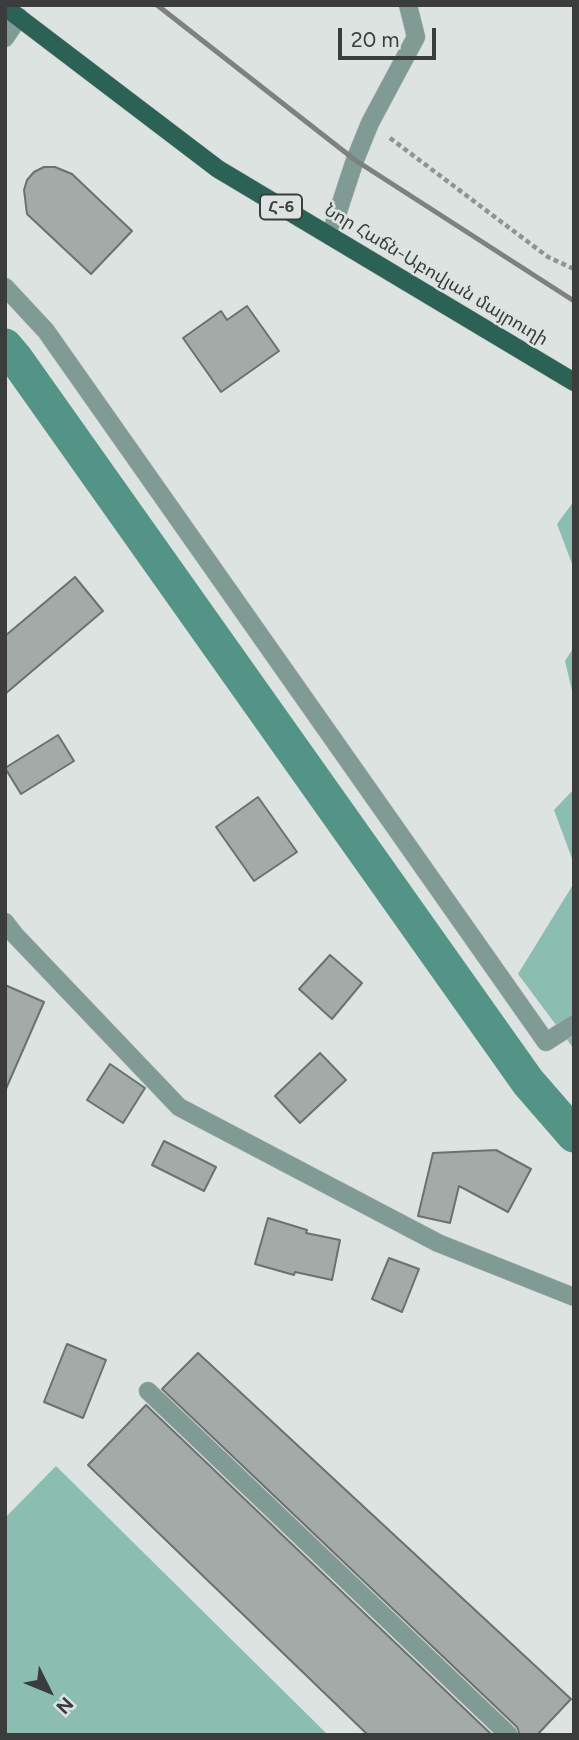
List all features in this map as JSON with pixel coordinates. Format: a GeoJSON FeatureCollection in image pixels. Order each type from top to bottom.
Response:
{"type":"FeatureCollection","features":[{"type":"Feature","properties":{"kind":"main road","name":"Նոր Հաճն-Աբովյան մայրուղի"},"geometry":{"type":"LineString","coordinates":[[12,12],[218,169],[574,382]]}},
{"type":"Feature","properties":{"kind":"street"},"geometry":{"type":"LineString","coordinates":[[330,236],[370,123],[416,37],[408,5]]}},
{"type":"Feature","properties":{"kind":"street"},"geometry":{"type":"LineString","coordinates":[[5,38],[12,12]]}},
{"type":"Feature","properties":{"kind":"street"},"geometry":{"type":"LineString","coordinates":[[5,287],[46,331],[545,1042],[574,1024]]}},
{"type":"Feature","properties":{"kind":"street"},"geometry":{"type":"LineString","coordinates":[[5,922],[180,1107],[438,1243],[574,1297]]}},
{"type":"Feature","properties":{"kind":"street"},"geometry":{"type":"LineString","coordinates":[[148,1391],[509,1735]]}},
{"type":"Feature","properties":{"kind":"path"},"geometry":{"type":"LineString","coordinates":[[370,123],[548,257],[574,269]]}},
{"type":"Feature","properties":{"kind":"green space"},"geometry":{"type":"Polygon","coordinates":[[[574,501],[574,569],[557,524],[574,501]]]}},
{"type":"Feature","properties":{"kind":"green space"},"geometry":{"type":"Polygon","coordinates":[[[574,647],[574,699],[565,661],[574,647]]]}},
{"type":"Feature","properties":{"kind":"green space"},"geometry":{"type":"Polygon","coordinates":[[[574,789],[574,864],[554,810],[574,789]]]}},
{"type":"Feature","properties":{"kind":"green space"},"geometry":{"type":"Polygon","coordinates":[[[574,883],[574,1049],[518,974],[574,883]]]}},
{"type":"Feature","properties":{"kind":"green space"},"geometry":{"type":"Polygon","coordinates":[[[56,1466],[328,1735],[5,1735],[5,1518],[56,1466]]]}},
{"type":"Feature","properties":{"kind":"building"},"geometry":{"type":"Polygon","coordinates":[[[44,167],[55,167],[72,174],[132,231],[91,274],[27,214],[24,190],[27,180],[34,172],[44,167]]]}},
{"type":"Feature","properties":{"kind":"building"},"geometry":{"type":"Polygon","coordinates":[[[247,306],[279,351],[221,392],[183,338],[221,311],[227,320],[247,306]]]}},
{"type":"Feature","properties":{"kind":"building"},"geometry":{"type":"Polygon","coordinates":[[[75,577],[103,611],[5,694],[5,636],[75,577]]]}},
{"type":"Feature","properties":{"kind":"building"},"geometry":{"type":"Polygon","coordinates":[[[58,735],[74,761],[21,794],[5,768],[58,735]]]}},
{"type":"Feature","properties":{"kind":"building"},"geometry":{"type":"Polygon","coordinates":[[[258,797],[297,852],[254,881],[216,827],[258,797]]]}},
{"type":"Feature","properties":{"kind":"building"},"geometry":{"type":"Polygon","coordinates":[[[330,955],[362,983],[332,1019],[299,989],[330,955]]]}},
{"type":"Feature","properties":{"kind":"building"},"geometry":{"type":"Polygon","coordinates":[[[5,985],[44,1002],[5,1091],[5,985]]]}},
{"type":"Feature","properties":{"kind":"building"},"geometry":{"type":"Polygon","coordinates":[[[320,1053],[346,1080],[300,1123],[275,1096],[320,1053]]]}},
{"type":"Feature","properties":{"kind":"building"},"geometry":{"type":"Polygon","coordinates":[[[110,1064],[145,1088],[123,1123],[87,1100],[110,1064]]]}},
{"type":"Feature","properties":{"kind":"building"},"geometry":{"type":"Polygon","coordinates":[[[164,1141],[216,1167],[204,1191],[152,1165],[164,1141]]]}},
{"type":"Feature","properties":{"kind":"building"},"geometry":{"type":"Polygon","coordinates":[[[496,1150],[531,1169],[508,1212],[459,1186],[450,1223],[418,1216],[433,1153],[496,1150]]]}},
{"type":"Feature","properties":{"kind":"building"},"geometry":{"type":"Polygon","coordinates":[[[268,1218],[307,1230],[306,1233],[340,1240],[332,1280],[295,1272],[294,1275],[255,1264],[268,1218]]]}},
{"type":"Feature","properties":{"kind":"building"},"geometry":{"type":"Polygon","coordinates":[[[389,1258],[419,1269],[402,1312],[372,1299],[389,1258]]]}},
{"type":"Feature","properties":{"kind":"building"},"geometry":{"type":"Polygon","coordinates":[[[67,1344],[106,1360],[83,1418],[44,1402],[67,1344]]]}},
{"type":"Feature","properties":{"kind":"building"},"geometry":{"type":"Polygon","coordinates":[[[198,1353],[571,1699],[537,1735],[520,1735],[517,1727],[162,1389],[198,1353]]]}},
{"type":"Feature","properties":{"kind":"building"},"geometry":{"type":"Polygon","coordinates":[[[146,1405],[492,1735],[368,1735],[88,1465],[146,1405]]]}},
{"type":"Feature","properties":{"kind":"waterway"},"geometry":{"type":"LineString","coordinates":[[5,346],[528,1082],[574,1135]]}},
{"type":"Feature","properties":{"kind":"railway"},"geometry":{"type":"LineString","coordinates":[[157,5],[355,160],[574,301]]}}]}
